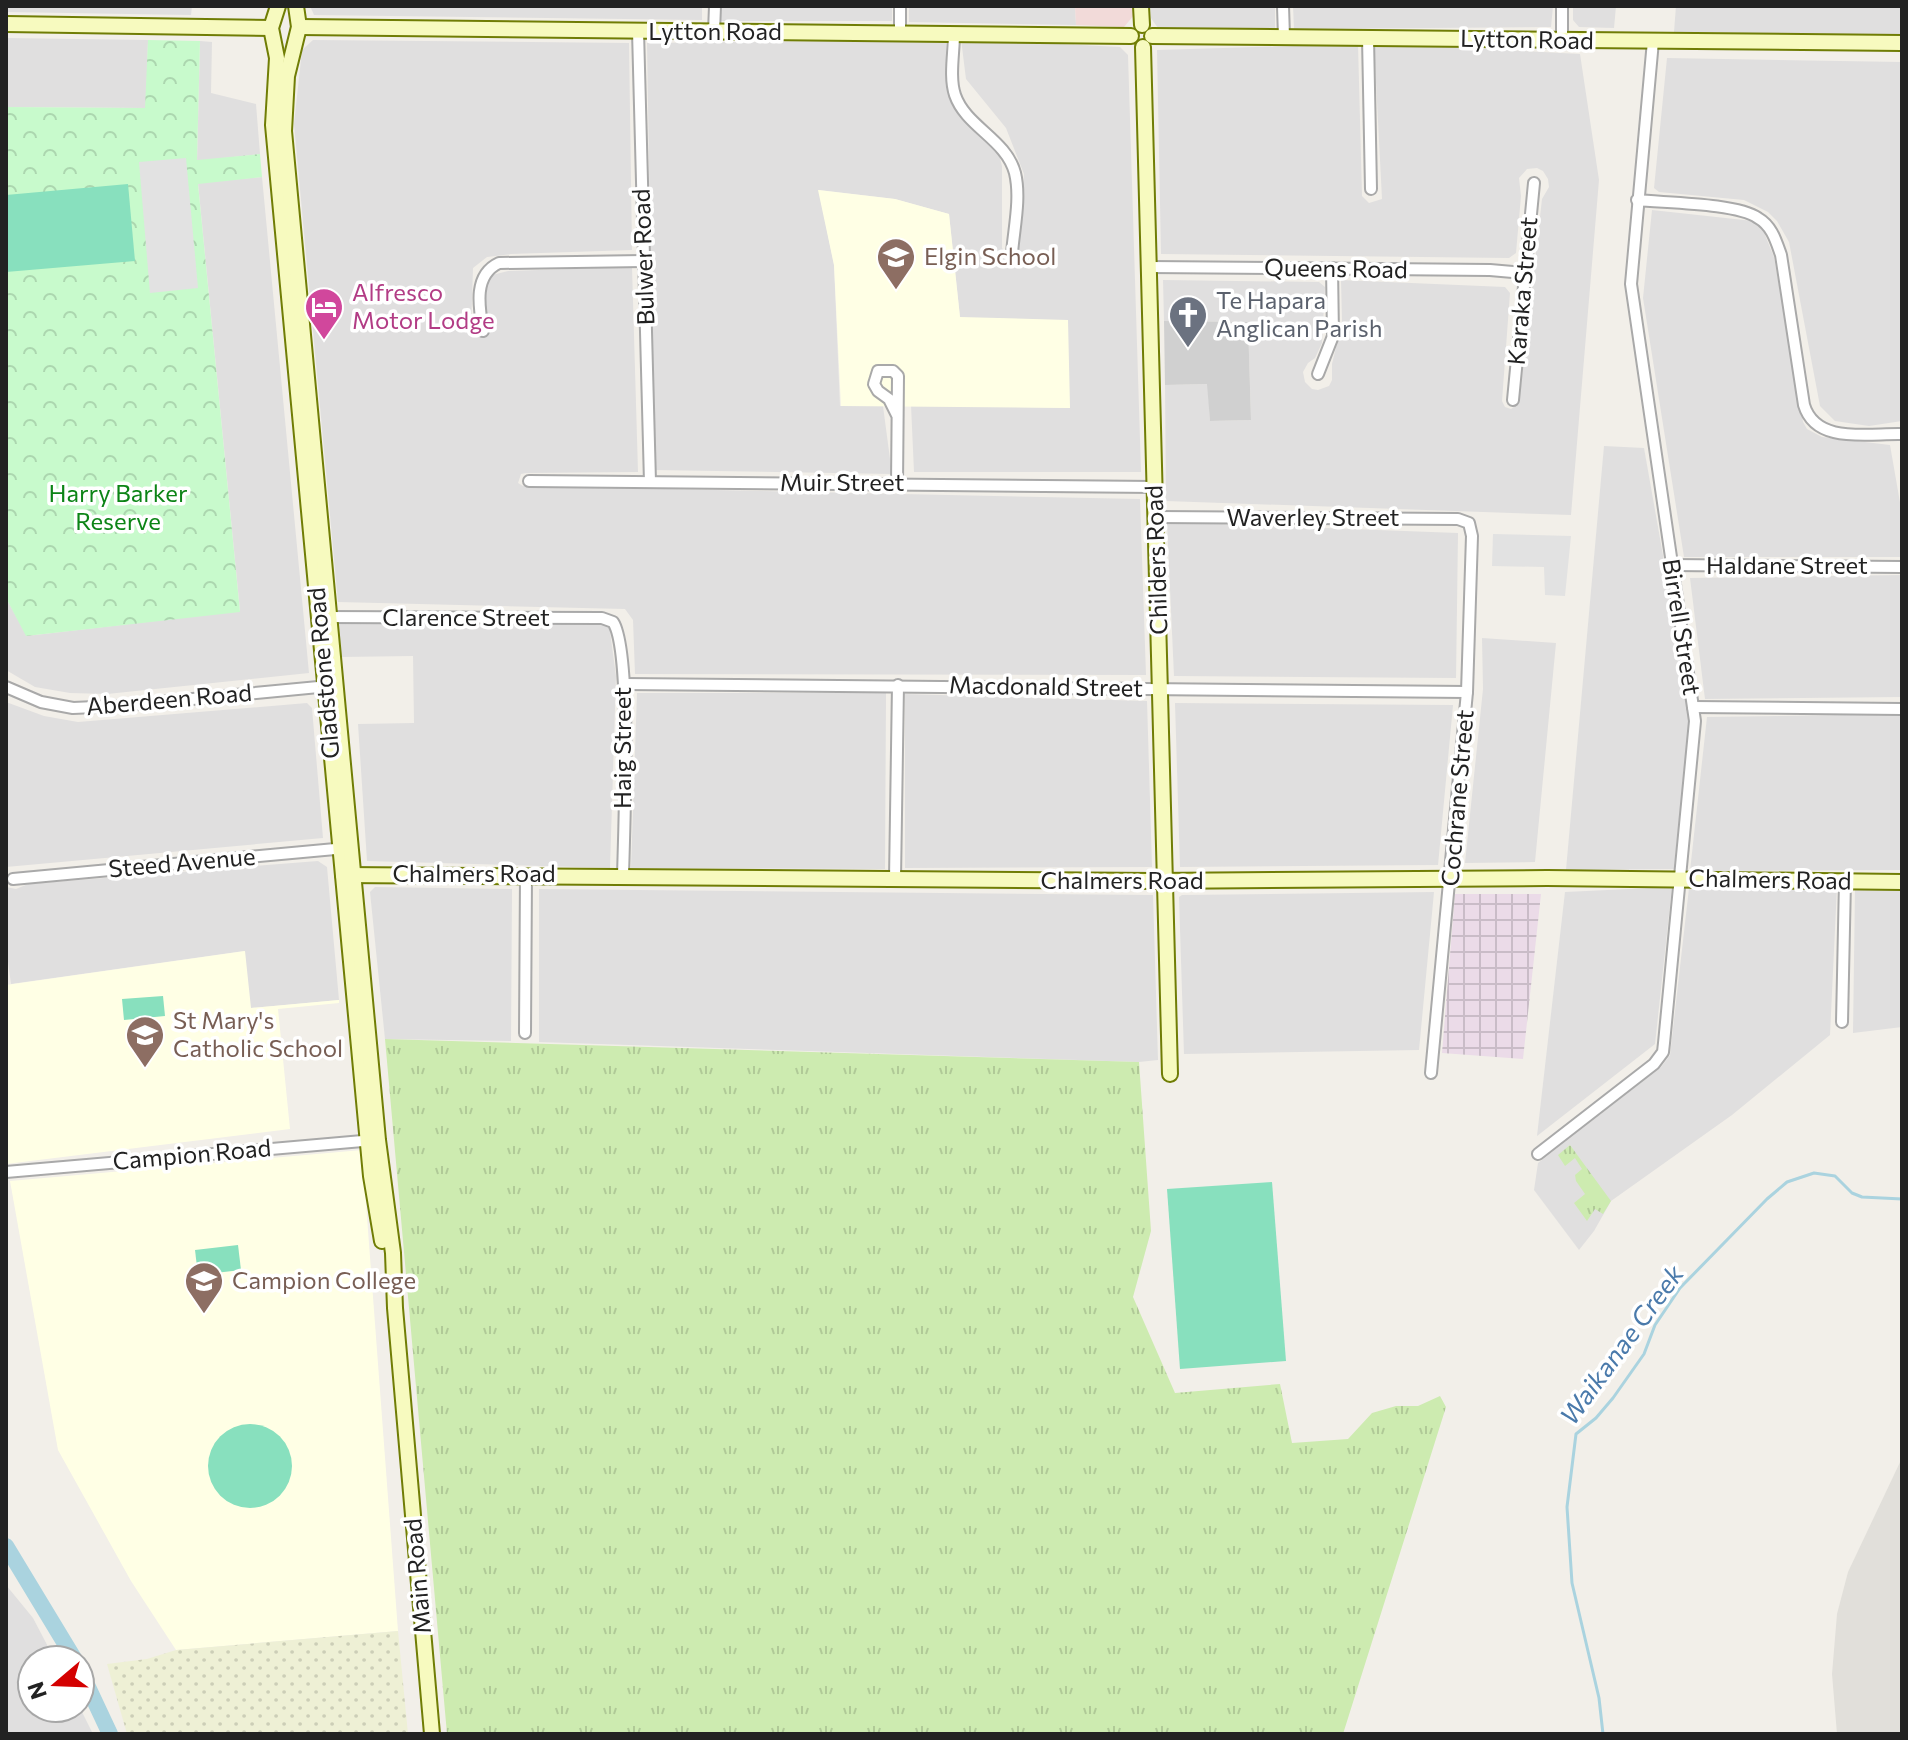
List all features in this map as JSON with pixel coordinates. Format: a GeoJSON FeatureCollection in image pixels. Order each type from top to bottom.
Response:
{"type":"FeatureCollection","features":[{"type":"Feature","properties":{"kind":"main road","name":"Childers Road"},"geometry":{"type":"LineString","coordinates":[[1141,6],[1170,1074]]}},
{"type":"Feature","properties":{"kind":"main road"},"geometry":{"type":"LineString","coordinates":[[6,24],[274,22],[286,12],[297,22],[285,40],[274,22]]}},
{"type":"Feature","properties":{"kind":"main road","name":"Gladstone Road"},"geometry":{"type":"LineString","coordinates":[[274,22],[277,68],[273,125],[324,618]]}},
{"type":"Feature","properties":{"kind":"main road","name":"Lytton Road"},"geometry":{"type":"LineString","coordinates":[[297,22],[714,32],[1902,43]]}},
{"type":"Feature","properties":{"kind":"main road","name":"Gladstone Road"},"geometry":{"type":"LineString","coordinates":[[297,22],[287,76],[284,131],[345,848],[373,1140],[388,1282],[395,1308],[405,1417]]}},
{"type":"Feature","properties":{"kind":"main road","name":"Chalmers Road"},"geometry":{"type":"LineString","coordinates":[[348,874],[1166,881],[1680,879],[1902,882]]}},
{"type":"Feature","properties":{"kind":"main road","name":"Main Road"},"geometry":{"type":"LineString","coordinates":[[405,1417],[432,1734]]}},
{"type":"Feature","properties":{"kind":"street"},"geometry":{"type":"LineString","coordinates":[[714,32],[715,6]]}},
{"type":"Feature","properties":{"kind":"street"},"geometry":{"type":"LineString","coordinates":[[900,6],[900,34]]}},
{"type":"Feature","properties":{"kind":"street"},"geometry":{"type":"LineString","coordinates":[[1283,6],[1284,37]]}},
{"type":"Feature","properties":{"kind":"street"},"geometry":{"type":"LineString","coordinates":[[1562,6],[1562,40]]}},
{"type":"Feature","properties":{"kind":"street","name":"Bulwer Road"},"geometry":{"type":"LineString","coordinates":[[638,31],[650,482]]}},
{"type":"Feature","properties":{"kind":"street"},"geometry":{"type":"LineString","coordinates":[[954,34],[953,82],[957,100],[1005,151],[1015,173],[1017,197],[1012,253]]}},
{"type":"Feature","properties":{"kind":"street"},"geometry":{"type":"LineString","coordinates":[[1368,38],[1371,189]]}},
{"type":"Feature","properties":{"kind":"street","name":"Birrell Street"},"geometry":{"type":"LineString","coordinates":[[1538,1154],[1660,1059],[1664,1043],[1694,734],[1693,707],[1631,284],[1653,41]]}},
{"type":"Feature","properties":{"kind":"street","name":"Karaka Street"},"geometry":{"type":"LineString","coordinates":[[1513,400],[1534,183]]}},
{"type":"Feature","properties":{"kind":"street"},"geometry":{"type":"LineString","coordinates":[[1637,200],[1735,210],[1760,219],[1770,229],[1781,255],[1804,405],[1811,421],[1826,432],[1902,434]]}},
{"type":"Feature","properties":{"kind":"street"},"geometry":{"type":"LineString","coordinates":[[483,331],[481,283],[484,274],[499,263],[644,261]]}},
{"type":"Feature","properties":{"kind":"street","name":"Queens Road"},"geometry":{"type":"LineString","coordinates":[[1149,267],[1490,270],[1524,273]]}},
{"type":"Feature","properties":{"kind":"street"},"geometry":{"type":"LineString","coordinates":[[1318,374],[1333,336],[1332,268]]}},
{"type":"Feature","properties":{"kind":"street"},"geometry":{"type":"LineString","coordinates":[[897,415],[897,484]]}},
{"type":"Feature","properties":{"kind":"street","name":"Muir Street"},"geometry":{"type":"LineString","coordinates":[[529,481],[1155,487]]}},
{"type":"Feature","properties":{"kind":"street","name":"Waverley Street"},"geometry":{"type":"LineString","coordinates":[[1156,517],[1458,519],[1469,523]]}},
{"type":"Feature","properties":{"kind":"street","name":"Cochrane Street"},"geometry":{"type":"LineString","coordinates":[[1431,1073],[1467,692],[1472,536],[1469,523]]}},
{"type":"Feature","properties":{"kind":"street","name":"Haldane Street"},"geometry":{"type":"LineString","coordinates":[[1672,565],[1902,567]]}},
{"type":"Feature","properties":{"kind":"street","name":"Clarence Street"},"geometry":{"type":"LineString","coordinates":[[324,618],[602,618],[613,622]]}},
{"type":"Feature","properties":{"kind":"street","name":"Haig Street"},"geometry":{"type":"LineString","coordinates":[[613,622],[620,641],[624,684],[623,876]]}},
{"type":"Feature","properties":{"kind":"street","name":"Macdonald Street"},"geometry":{"type":"LineString","coordinates":[[624,684],[1467,692]]}},
{"type":"Feature","properties":{"kind":"street"},"geometry":{"type":"LineString","coordinates":[[895,879],[898,685]]}},
{"type":"Feature","properties":{"kind":"street","name":"Aberdeen Road"},"geometry":{"type":"LineString","coordinates":[[6,687],[41,702],[83,708],[330,686]]}},
{"type":"Feature","properties":{"kind":"street"},"geometry":{"type":"LineString","coordinates":[[1693,707],[1902,709]]}},
{"type":"Feature","properties":{"kind":"street","name":"Steed Avenue"},"geometry":{"type":"LineString","coordinates":[[13,879],[345,848]]}},
{"type":"Feature","properties":{"kind":"street"},"geometry":{"type":"LineString","coordinates":[[525,1033],[526,875]]}},
{"type":"Feature","properties":{"kind":"street"},"geometry":{"type":"LineString","coordinates":[[1842,1022],[1845,881]]}},
{"type":"Feature","properties":{"kind":"street","name":"Campion Road"},"geometry":{"type":"LineString","coordinates":[[6,1172],[373,1140]]}},
{"type":"Feature","properties":{"kind":"shaded area"},"geometry":{"type":"Polygon","coordinates":[[[6,6],[192,6],[191,15],[6,12],[6,6]]]}},
{"type":"Feature","properties":{"kind":"shaded area"},"geometry":{"type":"Polygon","coordinates":[[[310,6],[702,6],[702,20],[314,15],[310,6]]]}},
{"type":"Feature","properties":{"kind":"shaded area"},"geometry":{"type":"Polygon","coordinates":[[[718,6],[892,6],[892,21],[717,21],[718,6]]]}},
{"type":"Feature","properties":{"kind":"shaded area"},"geometry":{"type":"Polygon","coordinates":[[[909,6],[1075,6],[1076,25],[909,22],[909,6]]]}},
{"type":"Feature","properties":{"kind":"shaded area"},"geometry":{"type":"Polygon","coordinates":[[[1075,6],[1134,6],[1134,15],[1124,27],[1076,25],[1075,6]]]}},
{"type":"Feature","properties":{"kind":"shaded area"},"geometry":{"type":"Polygon","coordinates":[[[1150,6],[1275,6],[1275,28],[1160,31],[1151,18],[1150,6]]]}},
{"type":"Feature","properties":{"kind":"shaded area"},"geometry":{"type":"Polygon","coordinates":[[[1293,6],[1553,6],[1551,27],[1294,29],[1293,6]]]}},
{"type":"Feature","properties":{"kind":"shaded area"},"geometry":{"type":"Polygon","coordinates":[[[1573,6],[1616,6],[1614,28],[1579,27],[1573,20],[1573,6]]]}},
{"type":"Feature","properties":{"kind":"shaded area"},"geometry":{"type":"Polygon","coordinates":[[[1676,6],[1902,6],[1902,35],[1674,32],[1676,6]]]}},
{"type":"Feature","properties":{"kind":"shaded area"},"geometry":{"type":"Polygon","coordinates":[[[6,38],[148,40],[146,108],[6,107],[6,38]]]}},
{"type":"Feature","properties":{"kind":"shaded area"},"geometry":{"type":"Polygon","coordinates":[[[961,39],[1120,47],[1128,55],[1141,472],[914,472],[911,405],[1070,408],[960,317],[949,214],[895,199],[819,190],[834,265],[840,406],[883,406],[892,474],[654,470],[647,43],[946,40],[946,66],[953,89],[994,139],[999,154],[1002,166],[1002,248],[1007,254],[1019,246],[1024,174],[1006,128],[966,79],[961,39]]]}},
{"type":"Feature","properties":{"kind":"shaded area"},"geometry":{"type":"Polygon","coordinates":[[[313,40],[629,43],[632,250],[487,257],[473,268],[471,330],[477,336],[485,330],[485,281],[492,275],[508,271],[632,267],[638,472],[526,473],[521,474],[518,483],[523,486],[1140,499],[1146,675],[635,674],[633,620],[625,609],[338,602],[294,124],[302,50],[313,40]]]}},
{"type":"Feature","properties":{"kind":"shaded area"},"geometry":{"type":"Polygon","coordinates":[[[200,41],[212,42],[211,93],[256,104],[260,154],[197,161],[200,41]]]}},
{"type":"Feature","properties":{"kind":"shaded area"},"geometry":{"type":"Polygon","coordinates":[[[1374,43],[1580,54],[1599,180],[1571,515],[1166,501],[1165,385],[1208,384],[1210,421],[1251,420],[1248,322],[1164,321],[1163,280],[1319,282],[1325,287],[1322,343],[1303,372],[1305,382],[1318,390],[1329,386],[1332,380],[1332,364],[1342,322],[1341,280],[1505,287],[1510,293],[1502,401],[1505,407],[1511,409],[1519,403],[1542,199],[1549,187],[1543,171],[1537,168],[1527,169],[1519,178],[1521,196],[1516,253],[1509,258],[1161,254],[1157,50],[1358,44],[1362,196],[1369,203],[1382,199],[1374,43]]]}},
{"type":"Feature","properties":{"kind":"shaded area"},"geometry":{"type":"Polygon","coordinates":[[[1667,58],[1902,62],[1902,421],[1869,426],[1835,421],[1820,406],[1789,242],[1768,212],[1744,200],[1659,192],[1654,188],[1667,58]]]}},
{"type":"Feature","properties":{"kind":"shaded area"},"geometry":{"type":"Polygon","coordinates":[[[186,158],[198,288],[150,293],[139,162],[186,158]]]}},
{"type":"Feature","properties":{"kind":"shaded area"},"geometry":{"type":"Polygon","coordinates":[[[262,177],[309,673],[107,694],[70,693],[35,687],[6,670],[6,598],[27,636],[240,611],[198,183],[262,177]]]}},
{"type":"Feature","properties":{"kind":"shaded area","name":"Elgin School"},"geometry":{"type":"Polygon","coordinates":[[[818,190],[895,199],[949,214],[960,317],[1068,320],[1070,408],[841,406],[834,265],[818,190]]]}},
{"type":"Feature","properties":{"kind":"shaded area"},"geometry":{"type":"Polygon","coordinates":[[[1652,210],[1753,221],[1763,230],[1774,257],[1803,422],[1807,429],[1822,437],[1890,445],[1902,514],[1902,557],[1684,557],[1643,298],[1652,210]]]}},
{"type":"Feature","properties":{"kind":"shaded area"},"geometry":{"type":"Polygon","coordinates":[[[1164,321],[1248,322],[1251,420],[1210,421],[1207,384],[1165,385],[1164,321]]]}},
{"type":"Feature","properties":{"kind":"shaded area"},"geometry":{"type":"Polygon","coordinates":[[[1604,446],[1644,448],[1690,708],[1674,869],[1566,870],[1604,446]]]}},
{"type":"Feature","properties":{"kind":"shaded area"},"geometry":{"type":"Polygon","coordinates":[[[1167,522],[1458,533],[1456,678],[1174,676],[1167,522]]]}},
{"type":"Feature","properties":{"kind":"shaded area"},"geometry":{"type":"Polygon","coordinates":[[[1493,534],[1571,536],[1565,596],[1545,595],[1544,567],[1492,566],[1493,534]]]}},
{"type":"Feature","properties":{"kind":"shaded area"},"geometry":{"type":"Polygon","coordinates":[[[1902,575],[1902,697],[1705,699],[1690,578],[1902,575]]]}},
{"type":"Feature","properties":{"kind":"shaded area"},"geometry":{"type":"Polygon","coordinates":[[[339,622],[609,624],[616,676],[610,868],[367,861],[358,724],[414,723],[413,656],[341,657],[339,622]]]}},
{"type":"Feature","properties":{"kind":"shaded area"},"geometry":{"type":"Polygon","coordinates":[[[1482,638],[1556,643],[1535,862],[1465,863],[1483,689],[1482,638]]]}},
{"type":"Feature","properties":{"kind":"shaded area"},"geometry":{"type":"Polygon","coordinates":[[[637,693],[886,693],[885,869],[631,868],[637,693]]]}},
{"type":"Feature","properties":{"kind":"shaded area"},"geometry":{"type":"Polygon","coordinates":[[[905,694],[1147,701],[1152,867],[905,868],[905,694]]]}},
{"type":"Feature","properties":{"kind":"shaded area"},"geometry":{"type":"Polygon","coordinates":[[[6,702],[44,716],[78,722],[307,703],[312,708],[323,838],[6,867],[6,702]]]}},
{"type":"Feature","properties":{"kind":"shaded area"},"geometry":{"type":"Polygon","coordinates":[[[1175,703],[1453,705],[1438,865],[1180,867],[1175,703]]]}},
{"type":"Feature","properties":{"kind":"shaded area"},"geometry":{"type":"Polygon","coordinates":[[[1902,714],[1902,870],[1690,871],[1707,717],[1902,714]]]}},
{"type":"Feature","properties":{"kind":"shaded area"},"geometry":{"type":"Polygon","coordinates":[[[318,861],[327,867],[339,1000],[250,1008],[244,951],[11,984],[6,947],[6,887],[16,889],[28,884],[318,861]]]}},
{"type":"Feature","properties":{"kind":"shaded area"},"geometry":{"type":"Polygon","coordinates":[[[375,887],[512,889],[511,1041],[385,1039],[370,892],[375,887]]]}},
{"type":"Feature","properties":{"kind":"shaded area"},"geometry":{"type":"Polygon","coordinates":[[[1672,887],[1655,1044],[1537,1136],[1565,892],[1672,887]]]}},
{"type":"Feature","properties":{"kind":"shaded area"},"geometry":{"type":"Polygon","coordinates":[[[1837,887],[1830,1035],[1732,1115],[1611,1201],[1579,1250],[1534,1190],[1538,1163],[1661,1067],[1670,1055],[1689,888],[1837,887]]]}},
{"type":"Feature","properties":{"kind":"shaded area"},"geometry":{"type":"Polygon","coordinates":[[[539,889],[1153,895],[1158,1060],[1139,1062],[539,1042],[539,889]]]}},
{"type":"Feature","properties":{"kind":"shaded area"},"geometry":{"type":"Polygon","coordinates":[[[1855,890],[1902,890],[1902,1027],[1853,1033],[1855,890]]]}},
{"type":"Feature","properties":{"kind":"shaded area"},"geometry":{"type":"Polygon","coordinates":[[[1434,892],[1419,1050],[1184,1054],[1179,897],[1182,895],[1434,892]]]}},
{"type":"Feature","properties":{"kind":"shaded area"},"geometry":{"type":"Polygon","coordinates":[[[1455,894],[1541,894],[1523,1059],[1442,1053],[1455,894]]]}},
{"type":"Feature","properties":{"kind":"shaded area","name":"St Mary's Catholic School"},"geometry":{"type":"Polygon","coordinates":[[[245,951],[251,1008],[339,1000],[339,1003],[278,1009],[290,1129],[6,1164],[6,985],[245,951]]]}},
{"type":"Feature","properties":{"kind":"shaded area","name":"Campion College"},"geometry":{"type":"Polygon","coordinates":[[[362,1150],[398,1631],[176,1650],[131,1581],[58,1450],[10,1181],[362,1150]]]}},
{"type":"Feature","properties":{"kind":"shaded area"},"geometry":{"type":"Polygon","coordinates":[[[1902,1458],[1902,1734],[1837,1734],[1832,1674],[1837,1614],[1848,1572],[1902,1458]]]}},
{"type":"Feature","properties":{"kind":"shaded area"},"geometry":{"type":"Polygon","coordinates":[[[6,1585],[33,1618],[47,1644],[16,1644],[16,1724],[88,1724],[93,1734],[6,1734],[6,1585]]]}},
{"type":"Feature","properties":{"kind":"shaded area"},"geometry":{"type":"Polygon","coordinates":[[[398,1631],[408,1734],[127,1734],[107,1664],[147,1659],[176,1650],[398,1631]]]}},
{"type":"Feature","properties":{"kind":"green space","name":"Harry Barker Reserve"},"geometry":{"type":"Polygon","coordinates":[[[148,40],[200,41],[197,160],[260,154],[262,177],[198,184],[240,612],[26,636],[6,598],[6,107],[145,108],[148,40]]]}},
{"type":"Feature","properties":{"kind":"green space"},"geometry":{"type":"Polygon","coordinates":[[[128,184],[135,261],[6,272],[6,195],[128,184]]]}},
{"type":"Feature","properties":{"kind":"green space"},"geometry":{"type":"Polygon","coordinates":[[[163,996],[165,1016],[124,1020],[122,999],[163,996]]]}},
{"type":"Feature","properties":{"kind":"green space"},"geometry":{"type":"Polygon","coordinates":[[[385,1039],[1139,1062],[1151,1231],[1133,1297],[1175,1393],[1280,1384],[1292,1443],[1348,1439],[1372,1413],[1396,1406],[1418,1406],[1440,1396],[1446,1407],[1343,1734],[447,1734],[385,1039]]]}},
{"type":"Feature","properties":{"kind":"green space"},"geometry":{"type":"Polygon","coordinates":[[[1570,1145],[1611,1201],[1603,1214],[1595,1209],[1587,1221],[1574,1203],[1585,1194],[1575,1175],[1582,1169],[1575,1158],[1565,1166],[1558,1155],[1570,1145]]]}},
{"type":"Feature","properties":{"kind":"green space"},"geometry":{"type":"Polygon","coordinates":[[[1272,1182],[1286,1361],[1180,1369],[1167,1189],[1272,1182]]]}},
{"type":"Feature","properties":{"kind":"green space"},"geometry":{"type":"Polygon","coordinates":[[[238,1245],[241,1270],[198,1275],[195,1250],[238,1245]]]}},
{"type":"Feature","properties":{"kind":"green space"},"geometry":{"type":"Polygon","coordinates":[[[250,1424],[266,1427],[285,1443],[292,1466],[289,1482],[273,1501],[250,1508],[234,1505],[215,1489],[208,1466],[211,1450],[227,1431],[250,1424]]]}},
{"type":"Feature","properties":{"kind":"waterway","name":"Waikanae Creek"},"geometry":{"type":"LineString","coordinates":[[1603,1734],[1599,1698],[1572,1583],[1567,1507],[1576,1434],[1596,1418],[1613,1398],[1644,1354],[1655,1325],[1680,1288],[1787,1182],[1814,1173],[1835,1176],[1852,1193],[1862,1197],[1902,1199]]}},
{"type":"Feature","properties":{"kind":"waterway"},"geometry":{"type":"LineString","coordinates":[[6,1546],[65,1644]]}},
{"type":"Feature","properties":{"kind":"waterway"},"geometry":{"type":"LineString","coordinates":[[96,1704],[110,1734]]}},
{"type":"Feature","properties":{"kind":"place","name":"Elgin School"},"geometry":{"type":"Point","coordinates":[896,291]}},
{"type":"Feature","properties":{"kind":"place","name":"Alfresco Motor Lodge"},"geometry":{"type":"Point","coordinates":[324,341]}},
{"type":"Feature","properties":{"kind":"place","name":"Te Hapara Anglican Parish"},"geometry":{"type":"Point","coordinates":[1188,349]}},
{"type":"Feature","properties":{"kind":"place","name":"St Mary's Catholic School"},"geometry":{"type":"Point","coordinates":[145,1069]}},
{"type":"Feature","properties":{"kind":"place","name":"Campion College"},"geometry":{"type":"Point","coordinates":[204,1315]}}]}
